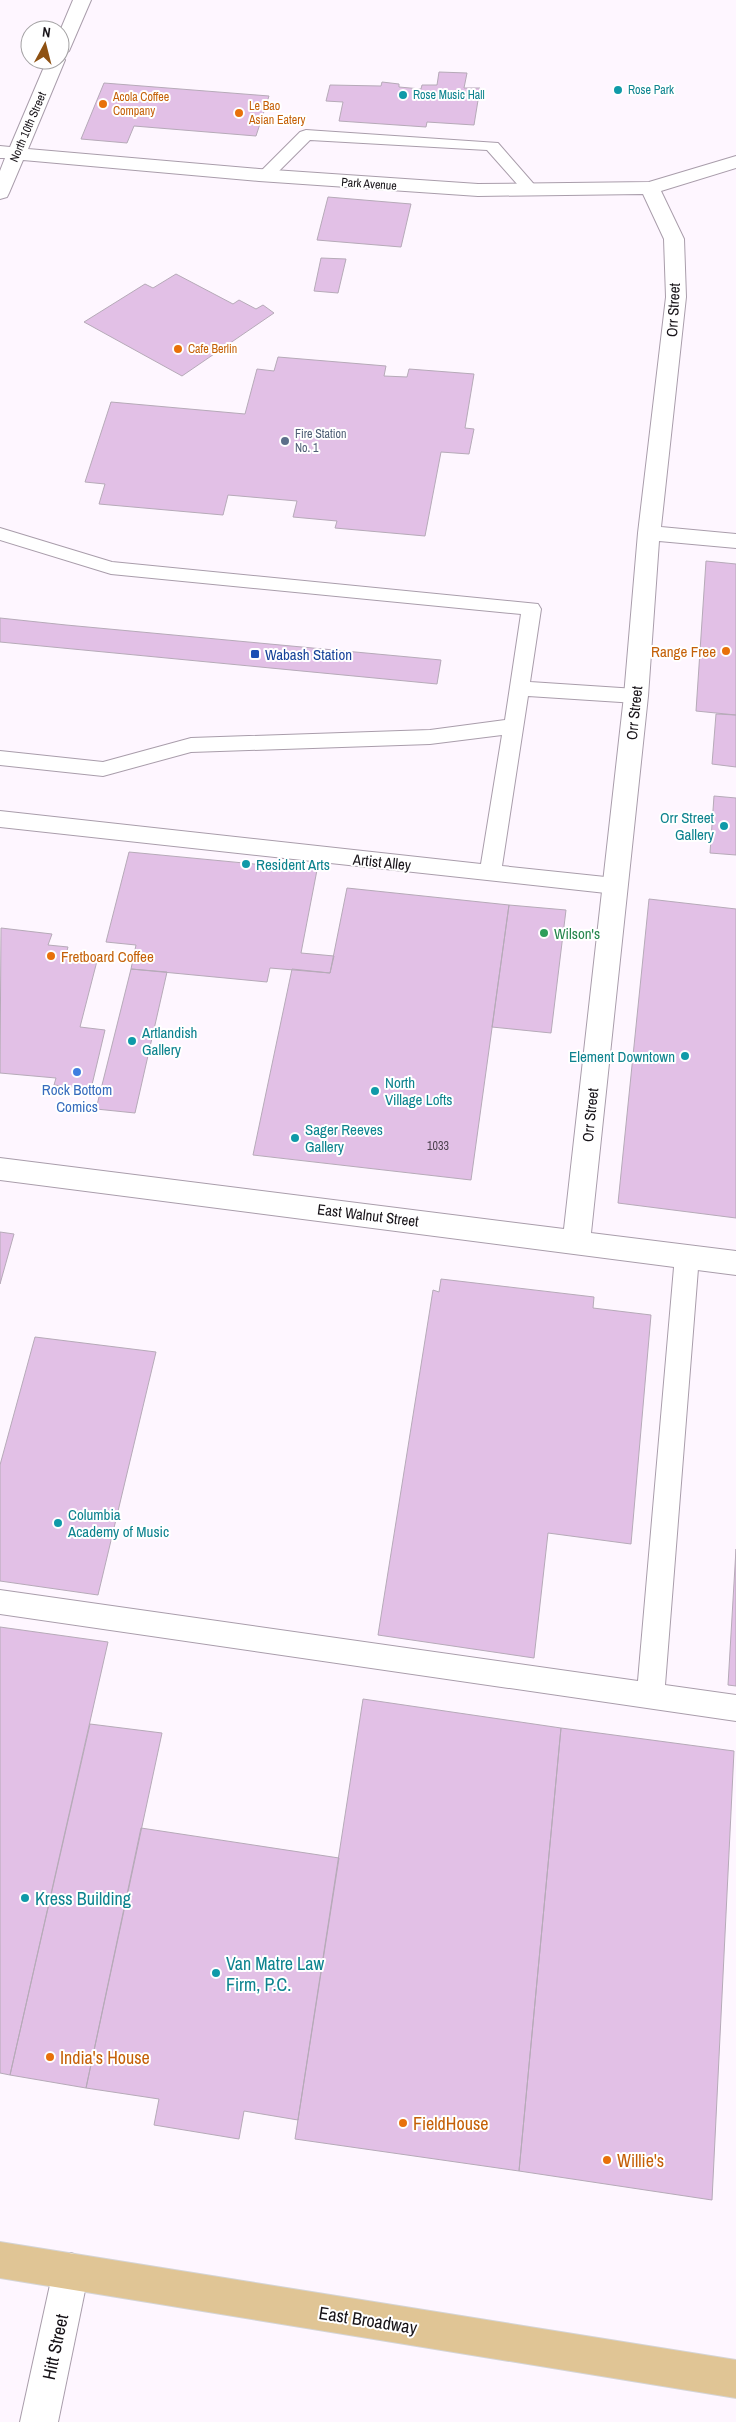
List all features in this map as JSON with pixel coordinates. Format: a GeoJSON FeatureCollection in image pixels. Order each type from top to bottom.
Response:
{"type":"FeatureCollection","features":[{"type":"Feature","properties":{"kind":"main road","name":"East Broadway"},"geometry":{"type":"LineString","coordinates":[[0,2260],[736,2379]]}},
{"type":"Feature","properties":{"kind":"street"},"geometry":{"type":"LineString","coordinates":[[70,28],[82,0]]}},
{"type":"Feature","properties":{"kind":"street","name":"North 10th Street"},"geometry":{"type":"LineString","coordinates":[[0,194],[8,153],[51,70]]}},
{"type":"Feature","properties":{"kind":"street","name":"Park Avenue"},"geometry":{"type":"LineString","coordinates":[[8,153],[265,176],[478,190],[650,188],[736,162]]}},
{"type":"Feature","properties":{"kind":"street","name":"Orr Street"},"geometry":{"type":"LineString","coordinates":[[576,1242],[636,696],[649,533],[676,297],[674,238],[650,188]]}},
{"type":"Feature","properties":{"kind":"street"},"geometry":{"type":"LineString","coordinates":[[649,533],[736,541]]}},
{"type":"Feature","properties":{"kind":"street","name":"East Walnut Street"},"geometry":{"type":"LineString","coordinates":[[0,1169],[736,1263]]}},
{"type":"Feature","properties":{"kind":"street","name":"Hitt Street"},"geometry":{"type":"LineString","coordinates":[[39,2422],[71,2271]]}},
{"type":"Feature","properties":{"kind":"lane"},"geometry":{"type":"LineString","coordinates":[[265,176],[306,135],[492,146],[531,190]]}},
{"type":"Feature","properties":{"kind":"lane"},"geometry":{"type":"LineString","coordinates":[[0,534],[111,568],[531,609],[490,874]]}},
{"type":"Feature","properties":{"kind":"lane"},"geometry":{"type":"LineString","coordinates":[[518,688],[636,696]]}},
{"type":"Feature","properties":{"kind":"lane"},"geometry":{"type":"LineString","coordinates":[[0,758],[104,769],[191,745],[430,736],[514,726]]}},
{"type":"Feature","properties":{"kind":"lane","name":"Artist Alley"},"geometry":{"type":"LineString","coordinates":[[0,820],[615,886]]}},
{"type":"Feature","properties":{"kind":"lane"},"geometry":{"type":"LineString","coordinates":[[650,1696],[687,1256]]}},
{"type":"Feature","properties":{"kind":"lane"},"geometry":{"type":"LineString","coordinates":[[0,1602],[736,1708]]}},
{"type":"Feature","properties":{"kind":"building","name":"Rose Music Hall"},"geometry":{"type":"Polygon","coordinates":[[[439,72],[467,73],[464,88],[480,88],[474,125],[427,122],[426,127],[339,121],[343,102],[326,101],[330,85],[381,86],[382,82],[399,84],[399,87],[421,89],[422,85],[437,85],[439,72]]]}},
{"type":"Feature","properties":{"kind":"building"},"geometry":{"type":"Polygon","coordinates":[[[104,83],[269,96],[256,136],[134,126],[127,143],[81,139],[104,83]]]}},
{"type":"Feature","properties":{"kind":"building"},"geometry":{"type":"Polygon","coordinates":[[[328,197],[411,204],[401,247],[317,240],[328,197]]]}},
{"type":"Feature","properties":{"kind":"building"},"geometry":{"type":"Polygon","coordinates":[[[321,258],[346,259],[338,293],[314,291],[321,258]]]}},
{"type":"Feature","properties":{"kind":"building","name":"Cafe Berlin"},"geometry":{"type":"Polygon","coordinates":[[[176,274],[233,304],[239,300],[256,309],[263,305],[274,313],[182,376],[84,322],[145,284],[153,288],[176,274]]]}},
{"type":"Feature","properties":{"kind":"building","name":"Fire Station No. 1"},"geometry":{"type":"Polygon","coordinates":[[[278,357],[386,366],[384,376],[407,377],[409,369],[474,374],[465,428],[474,429],[469,454],[441,452],[425,536],[335,528],[337,521],[293,517],[297,501],[228,495],[223,515],[99,504],[105,484],[85,482],[111,402],[245,414],[257,369],[274,371],[278,357]]]}},
{"type":"Feature","properties":{"kind":"building"},"geometry":{"type":"Polygon","coordinates":[[[706,561],[736,564],[736,715],[696,711],[706,561]]]}},
{"type":"Feature","properties":{"kind":"building","name":"Wabash Station"},"geometry":{"type":"Polygon","coordinates":[[[0,618],[441,660],[437,684],[0,642],[0,618]]]}},
{"type":"Feature","properties":{"kind":"building","name":"Orr Street Gallery"},"geometry":{"type":"Polygon","coordinates":[[[716,714],[736,715],[736,767],[712,764],[716,714]]]}},
{"type":"Feature","properties":{"kind":"building","name":"Orr Street Gallery"},"geometry":{"type":"Polygon","coordinates":[[[714,796],[736,798],[736,855],[710,853],[714,796]]]}},
{"type":"Feature","properties":{"kind":"building"},"geometry":{"type":"Polygon","coordinates":[[[129,852],[317,870],[301,953],[334,956],[330,973],[270,968],[267,982],[131,969],[136,945],[106,942],[129,852]]]}},
{"type":"Feature","properties":{"kind":"building","name":"North Village Lofts"},"geometry":{"type":"Polygon","coordinates":[[[347,888],[509,905],[471,1180],[253,1155],[292,969],[330,973],[347,888]]]}},
{"type":"Feature","properties":{"kind":"building","name":"Element Downtown"},"geometry":{"type":"Polygon","coordinates":[[[649,899],[736,909],[736,1218],[618,1203],[649,899]]]}},
{"type":"Feature","properties":{"kind":"building"},"geometry":{"type":"Polygon","coordinates":[[[509,905],[566,910],[551,1033],[492,1027],[509,905]]]}},
{"type":"Feature","properties":{"kind":"building"},"geometry":{"type":"Polygon","coordinates":[[[1,928],[52,934],[48,945],[68,947],[65,958],[97,961],[80,1027],[105,1030],[91,1089],[54,1085],[56,1078],[0,1073],[1,928]]]}},
{"type":"Feature","properties":{"kind":"building","name":"Artlandish Gallery"},"geometry":{"type":"Polygon","coordinates":[[[131,969],[167,972],[135,1113],[96,1109],[131,969]]]}},
{"type":"Feature","properties":{"kind":"building"},"geometry":{"type":"Polygon","coordinates":[[[0,1232],[14,1234],[0,1284],[0,1232]]]}},
{"type":"Feature","properties":{"kind":"building"},"geometry":{"type":"Polygon","coordinates":[[[441,1279],[594,1297],[593,1308],[651,1315],[631,1544],[548,1533],[534,1658],[378,1635],[433,1290],[439,1292],[441,1279]]]}},
{"type":"Feature","properties":{"kind":"building","name":"Columbia Academy of Music"},"geometry":{"type":"Polygon","coordinates":[[[35,1337],[156,1352],[98,1595],[0,1581],[0,1465],[35,1337]]]}},
{"type":"Feature","properties":{"kind":"building"},"geometry":{"type":"Polygon","coordinates":[[[736,1549],[736,1686],[728,1685],[736,1549]]]}},
{"type":"Feature","properties":{"kind":"building","name":"Kress Building"},"geometry":{"type":"Polygon","coordinates":[[[0,1627],[108,1642],[10,2075],[0,2073],[0,1627]]]}},
{"type":"Feature","properties":{"kind":"building"},"geometry":{"type":"Polygon","coordinates":[[[363,1699],[561,1728],[519,2171],[295,2139],[363,1699]]]}},
{"type":"Feature","properties":{"kind":"building"},"geometry":{"type":"Polygon","coordinates":[[[90,1724],[162,1733],[86,2088],[10,2075],[90,1724]]]}},
{"type":"Feature","properties":{"kind":"building"},"geometry":{"type":"Polygon","coordinates":[[[561,1728],[734,1751],[712,2200],[519,2171],[561,1728]]]}},
{"type":"Feature","properties":{"kind":"building","name":"Van Matre Law Firm, P.C."},"geometry":{"type":"Polygon","coordinates":[[[141,1828],[339,1858],[298,2120],[244,2111],[239,2139],[154,2125],[159,2099],[86,2088],[141,1828]]]}},
{"type":"Feature","properties":{"kind":"place","name":"Rose Park"},"geometry":{"type":"Point","coordinates":[618,90]}},
{"type":"Feature","properties":{"kind":"place","name":"Rose Music Hall"},"geometry":{"type":"Point","coordinates":[403,95]}},
{"type":"Feature","properties":{"kind":"place","name":"Acola Coffee Company"},"geometry":{"type":"Point","coordinates":[103,104]}},
{"type":"Feature","properties":{"kind":"place","name":"Le Bao Asian Eatery"},"geometry":{"type":"Point","coordinates":[239,113]}},
{"type":"Feature","properties":{"kind":"place","name":"Cafe Berlin"},"geometry":{"type":"Point","coordinates":[178,349]}},
{"type":"Feature","properties":{"kind":"place","name":"Fire Station No. 1"},"geometry":{"type":"Point","coordinates":[285,441]}},
{"type":"Feature","properties":{"kind":"place","name":"Range Free"},"geometry":{"type":"Point","coordinates":[726,651]}},
{"type":"Feature","properties":{"kind":"place","name":"Wabash Station"},"geometry":{"type":"Point","coordinates":[255,654]}},
{"type":"Feature","properties":{"kind":"place","name":"Orr Street Gallery"},"geometry":{"type":"Point","coordinates":[724,826]}},
{"type":"Feature","properties":{"kind":"place","name":"Resident Arts"},"geometry":{"type":"Point","coordinates":[246,864]}},
{"type":"Feature","properties":{"kind":"place","name":"Wilson's"},"geometry":{"type":"Point","coordinates":[544,933]}},
{"type":"Feature","properties":{"kind":"place","name":"Fretboard Coffee"},"geometry":{"type":"Point","coordinates":[51,956]}},
{"type":"Feature","properties":{"kind":"place","name":"Artlandish Gallery"},"geometry":{"type":"Point","coordinates":[132,1041]}},
{"type":"Feature","properties":{"kind":"place","name":"Element Downtown"},"geometry":{"type":"Point","coordinates":[685,1056]}},
{"type":"Feature","properties":{"kind":"place","name":"Rock Bottom Comics"},"geometry":{"type":"Point","coordinates":[77,1072]}},
{"type":"Feature","properties":{"kind":"place","name":"North Village Lofts"},"geometry":{"type":"Point","coordinates":[375,1091]}},
{"type":"Feature","properties":{"kind":"place","name":"Sager Reeves Gallery"},"geometry":{"type":"Point","coordinates":[295,1138]}},
{"type":"Feature","properties":{"kind":"place","name":"Columbia Academy of Music"},"geometry":{"type":"Point","coordinates":[58,1523]}},
{"type":"Feature","properties":{"kind":"place","name":"Kress Building"},"geometry":{"type":"Point","coordinates":[25,1898]}},
{"type":"Feature","properties":{"kind":"place","name":"Van Matre Law Firm, P.C."},"geometry":{"type":"Point","coordinates":[216,1973]}},
{"type":"Feature","properties":{"kind":"place","name":"India's House"},"geometry":{"type":"Point","coordinates":[50,2057]}},
{"type":"Feature","properties":{"kind":"place","name":"FieldHouse"},"geometry":{"type":"Point","coordinates":[403,2123]}},
{"type":"Feature","properties":{"kind":"place","name":"Willie's"},"geometry":{"type":"Point","coordinates":[607,2160]}}]}
